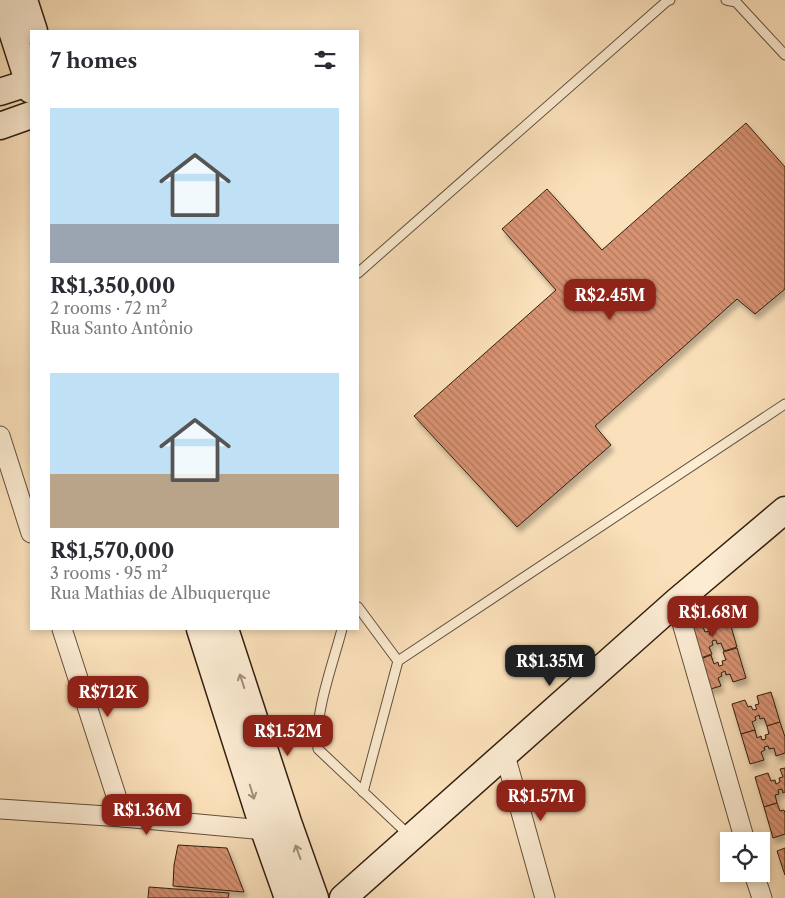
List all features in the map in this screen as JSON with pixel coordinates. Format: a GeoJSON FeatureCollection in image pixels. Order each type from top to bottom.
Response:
{"type":"FeatureCollection","features":[{"type":"Feature","properties":{"kind":"main road"},"geometry":{"type":"LineString","coordinates":[[2,0],[30,82]]}},
{"type":"Feature","properties":{"kind":"main road"},"geometry":{"type":"LineString","coordinates":[[24,0],[34,30]]}},
{"type":"Feature","properties":{"kind":"main road"},"geometry":{"type":"LineString","coordinates":[[0,92],[30,85]]}},
{"type":"Feature","properties":{"kind":"main road"},"geometry":{"type":"LineString","coordinates":[[0,126],[30,115]]}},
{"type":"Feature","properties":{"kind":"main road"},"geometry":{"type":"LineString","coordinates":[[343,898],[676,602],[785,510]]}},
{"type":"Feature","properties":{"kind":"main road"},"geometry":{"type":"LineString","coordinates":[[200,630],[276,826],[315,898]]}},
{"type":"Feature","properties":{"kind":"main road"},"geometry":{"type":"LineString","coordinates":[[226,630],[276,826],[288,898]]}},
{"type":"Feature","properties":{"kind":"street"},"geometry":{"type":"LineString","coordinates":[[0,436],[26,496],[30,526]]}},
{"type":"Feature","properties":{"kind":"street"},"geometry":{"type":"LineString","coordinates":[[676,602],[742,832]]}},
{"type":"Feature","properties":{"kind":"street"},"geometry":{"type":"LineString","coordinates":[[62,630],[122,817]]}},
{"type":"Feature","properties":{"kind":"street"},"geometry":{"type":"LineString","coordinates":[[505,755],[545,898]]}},
{"type":"Feature","properties":{"kind":"street"},"geometry":{"type":"LineString","coordinates":[[0,809],[276,826]]}},
{"type":"Feature","properties":{"kind":"street"},"geometry":{"type":"LineString","coordinates":[[757,882],[762,898]]}},
{"type":"Feature","properties":{"kind":"lane"},"geometry":{"type":"LineString","coordinates":[[359,272],[670,0]]}},
{"type":"Feature","properties":{"kind":"lane"},"geometry":{"type":"LineString","coordinates":[[726,0],[736,2],[785,55]]}},
{"type":"Feature","properties":{"kind":"lane"},"geometry":{"type":"LineString","coordinates":[[362,792],[398,661],[785,404]]}},
{"type":"Feature","properties":{"kind":"lane"},"geometry":{"type":"LineString","coordinates":[[359,608],[398,661]]}},
{"type":"Feature","properties":{"kind":"lane"},"geometry":{"type":"LineString","coordinates":[[342,630],[321,709],[316,734],[318,748],[412,838]]}},
{"type":"Feature","properties":{"kind":"building"},"geometry":{"type":"Polygon","coordinates":[[[746,123],[785,167],[785,289],[755,314],[737,299],[595,426],[611,445],[517,527],[414,416],[556,290],[502,229],[547,189],[602,250],[746,123]]]}},
{"type":"Feature","properties":{"kind":"building"},"geometry":{"type":"Polygon","coordinates":[[[728,616],[737,647],[724,651],[721,643],[717,644],[716,640],[712,641],[713,645],[709,647],[712,654],[698,659],[689,629],[702,624],[705,632],[709,631],[710,635],[714,634],[713,630],[717,629],[714,621],[728,616]]]}},
{"type":"Feature","properties":{"kind":"building"},"geometry":{"type":"Polygon","coordinates":[[[737,648],[746,678],[733,682],[730,674],[726,675],[725,671],[718,678],[721,686],[707,690],[698,660],[711,655],[714,664],[718,662],[719,666],[723,665],[722,661],[726,660],[723,652],[737,648]]]}},
{"type":"Feature","properties":{"kind":"building"},"geometry":{"type":"Polygon","coordinates":[[[771,692],[780,722],[767,726],[764,718],[760,719],[759,715],[752,722],[755,730],[741,734],[732,704],[745,700],[748,707],[751,706],[753,710],[757,709],[755,705],[759,704],[757,696],[771,692]]]}},
{"type":"Feature","properties":{"kind":"building"},"geometry":{"type":"Polygon","coordinates":[[[780,722],[785,737],[785,753],[776,756],[774,748],[764,747],[765,750],[761,752],[764,760],[750,764],[741,734],[755,730],[757,738],[761,736],[762,740],[766,739],[765,735],[769,734],[767,726],[780,722]]]}},
{"type":"Feature","properties":{"kind":"building"},"geometry":{"type":"Polygon","coordinates":[[[785,768],[785,792],[783,793],[782,789],[778,790],[779,794],[775,795],[777,803],[764,807],[755,777],[768,773],[771,781],[775,780],[776,784],[780,782],[779,778],[783,777],[780,769],[785,768]]]}},
{"type":"Feature","properties":{"kind":"building"},"geometry":{"type":"Polygon","coordinates":[[[777,803],[780,811],[784,810],[785,813],[785,834],[773,838],[764,807],[777,803]]]}},
{"type":"Feature","properties":{"kind":"building"},"geometry":{"type":"Polygon","coordinates":[[[178,845],[227,848],[244,892],[173,886],[174,865],[178,845]]]}},
{"type":"Feature","properties":{"kind":"building"},"geometry":{"type":"Polygon","coordinates":[[[785,848],[785,875],[777,851],[785,848]]]}},
{"type":"Feature","properties":{"kind":"building"},"geometry":{"type":"Polygon","coordinates":[[[149,887],[229,893],[228,898],[148,898],[149,887]]]}}]}
